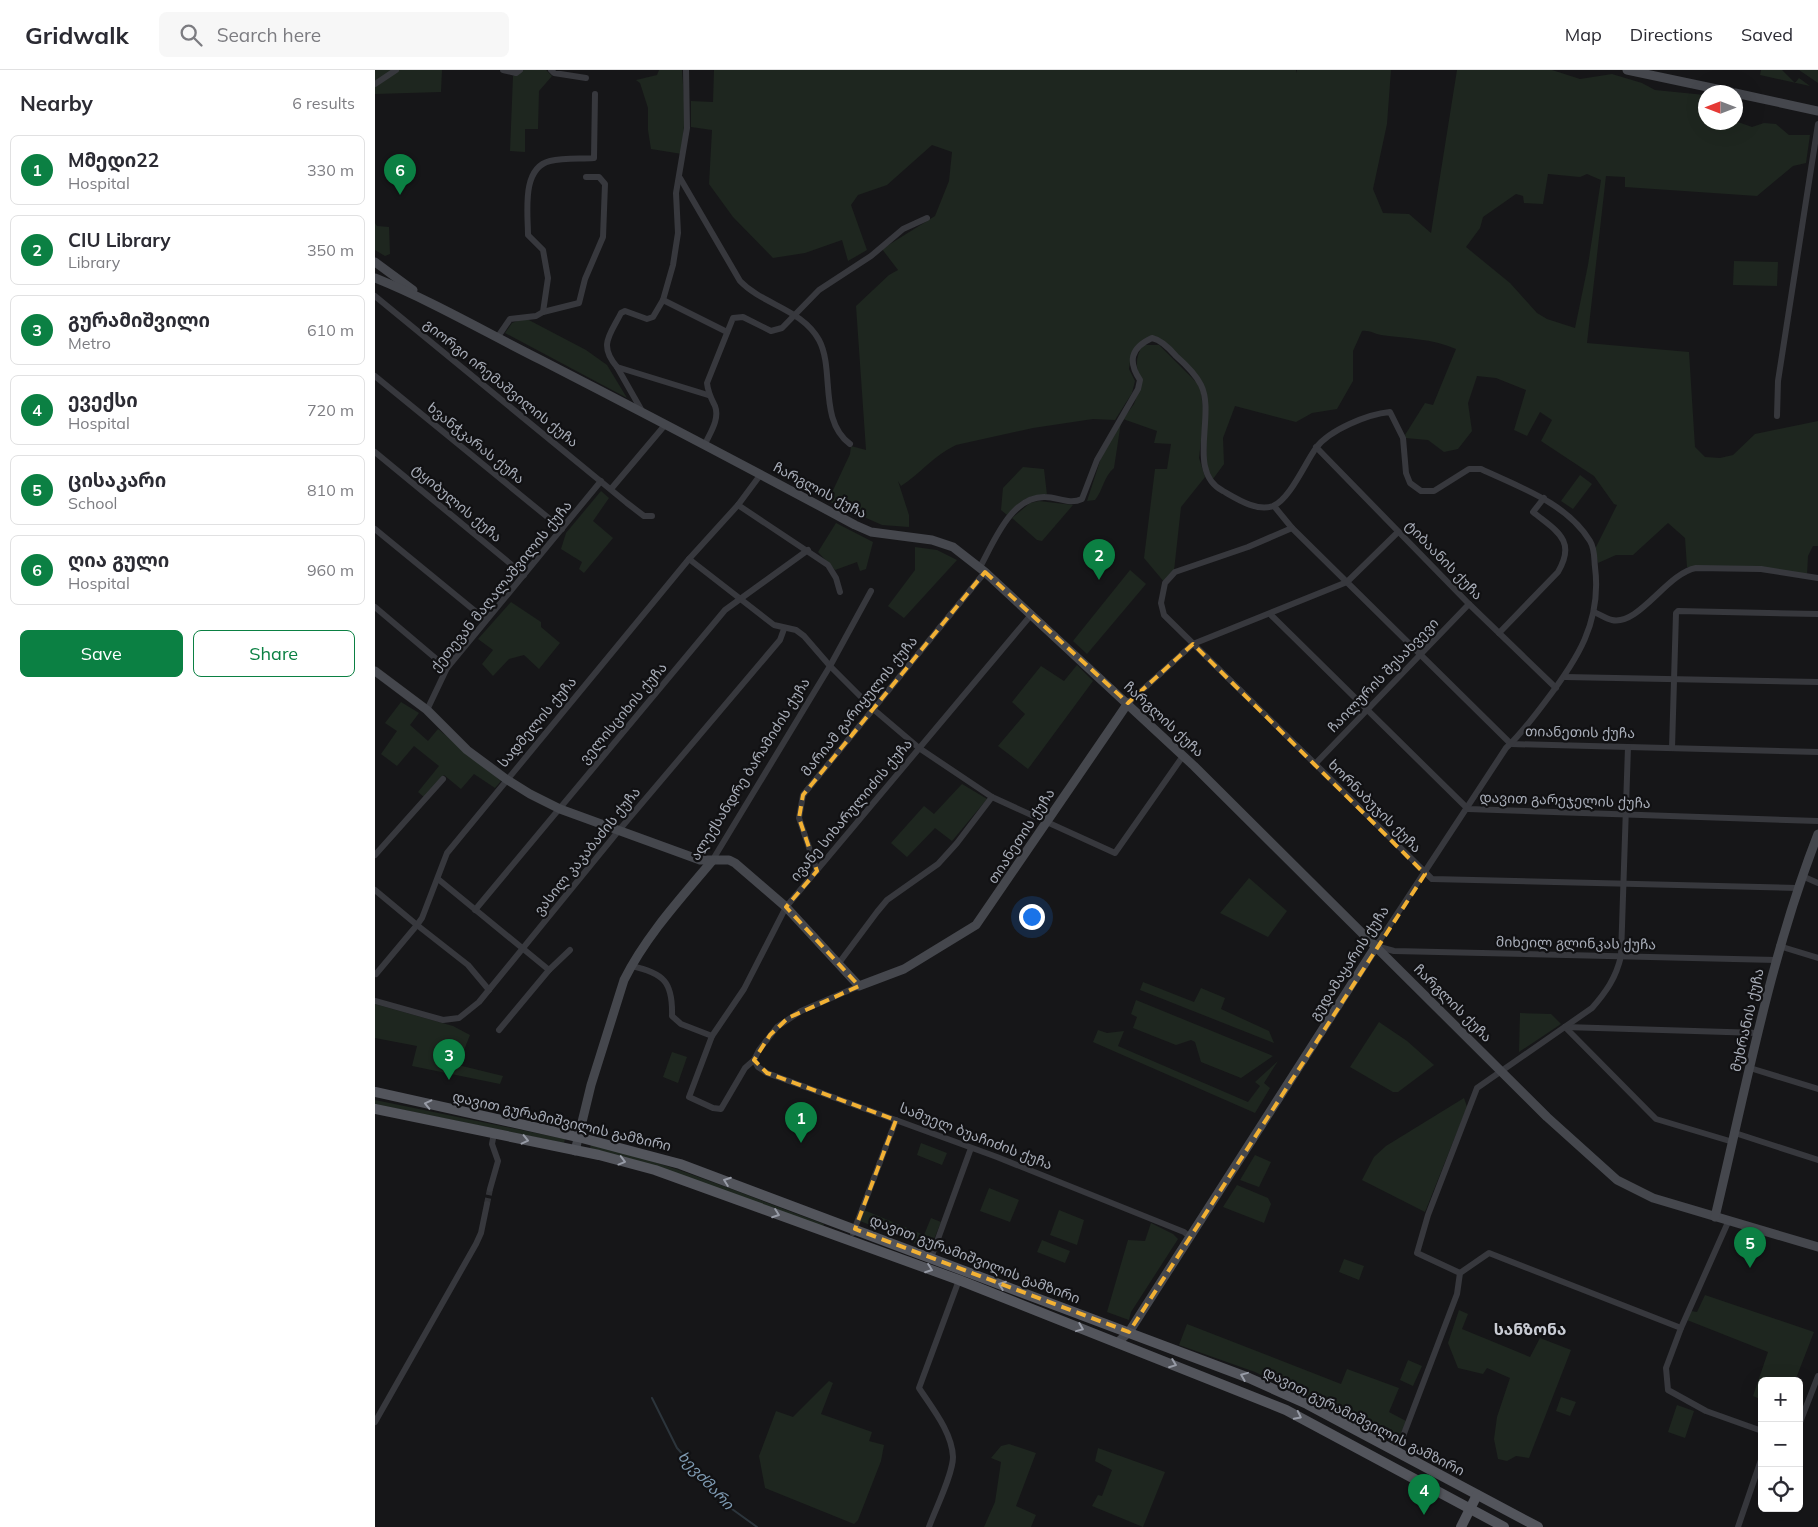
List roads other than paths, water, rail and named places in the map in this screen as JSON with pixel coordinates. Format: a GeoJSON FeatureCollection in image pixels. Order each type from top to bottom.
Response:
{"type":"FeatureCollection","features":[{"type":"Feature","properties":{"kind":"main road","name":"დავით გურამიშვილის გამზირი"},"geometry":{"type":"LineString","coordinates":[[375,1092],[578,1137],[680,1164],[855,1228],[1272,1388],[1538,1527]]}},
{"type":"Feature","properties":{"kind":"main road","name":"დავით გურამიშვილის გამზირი"},"geometry":{"type":"LineString","coordinates":[[375,1109],[494,1133],[655,1170],[959,1280],[1286,1410],[1469,1510],[1504,1527]]}},
{"type":"Feature","properties":{"kind":"main road"},"geometry":{"type":"LineString","coordinates":[[1461,1527],[1477,1495]]}},
{"type":"Feature","properties":{"kind":"street"},"geometry":{"type":"LineString","coordinates":[[375,84],[396,70]]}},
{"type":"Feature","properties":{"kind":"street"},"geometry":{"type":"LineString","coordinates":[[503,70],[517,72],[520,70]]}},
{"type":"Feature","properties":{"kind":"street"},"geometry":{"type":"LineString","coordinates":[[551,70],[554,73],[586,78]]}},
{"type":"Feature","properties":{"kind":"street"},"geometry":{"type":"LineString","coordinates":[[642,412],[617,367],[607,354],[605,345],[621,313],[625,311],[647,319],[653,318],[663,300],[673,265],[678,233],[677,193],[687,128],[686,70]]}},
{"type":"Feature","properties":{"kind":"street"},"geometry":{"type":"LineString","coordinates":[[1627,70],[1698,85]]}},
{"type":"Feature","properties":{"kind":"street"},"geometry":{"type":"LineString","coordinates":[[543,312],[548,278],[543,250],[528,235],[528,187],[533,176],[542,165],[549,161],[594,158],[595,94]]}},
{"type":"Feature","properties":{"kind":"street"},"geometry":{"type":"LineString","coordinates":[[1743,96],[1818,111]]}},
{"type":"Feature","properties":{"kind":"street"},"geometry":{"type":"LineString","coordinates":[[1777,416],[1778,381],[1818,124]]}},
{"type":"Feature","properties":{"kind":"street"},"geometry":{"type":"LineString","coordinates":[[497,338],[510,319],[536,316],[543,312],[579,303],[585,279],[603,237],[605,184],[599,177],[586,177]]}},
{"type":"Feature","properties":{"kind":"street"},"geometry":{"type":"LineString","coordinates":[[680,178],[740,280],[752,292],[795,315],[809,325],[820,341],[828,394],[836,429],[850,444]]}},
{"type":"Feature","properties":{"kind":"street"},"geometry":{"type":"LineString","coordinates":[[705,444],[716,421],[716,408],[709,395],[707,383],[733,318],[738,316],[771,331],[782,328],[819,290],[871,256],[903,229],[927,218]]}},
{"type":"Feature","properties":{"kind":"street","name":"ჩარგლის ქუჩა"},"geometry":{"type":"LineString","coordinates":[[375,262],[425,298],[497,338],[705,444],[861,528],[871,532],[932,540],[953,547],[983,570],[1128,703],[1560,1129],[1617,1180],[1653,1198],[1818,1248]]}},
{"type":"Feature","properties":{"kind":"street","name":"ჩარგლის ქუჩა"},"geometry":{"type":"LineString","coordinates":[[375,278],[425,298]]}},
{"type":"Feature","properties":{"kind":"street","name":"გიორგი ირემაშვილის ქუჩა"},"geometry":{"type":"LineString","coordinates":[[375,296],[644,516],[652,516]]}},
{"type":"Feature","properties":{"kind":"street"},"geometry":{"type":"LineString","coordinates":[[663,300],[727,332]]}},
{"type":"Feature","properties":{"kind":"street","name":"მარიამ გარიყულის ქუჩა"},"geometry":{"type":"LineString","coordinates":[[817,871],[799,818],[803,795],[983,570],[999,531],[1023,503],[1034,497],[1048,497],[1075,502],[1082,499],[1105,444],[1139,389],[1140,380],[1132,368],[1132,358],[1139,347],[1152,338],[1167,347],[1201,385],[1207,409],[1203,448],[1206,469],[1211,480],[1220,490],[1249,504],[1262,508],[1274,506]]}},
{"type":"Feature","properties":{"kind":"street"},"geometry":{"type":"LineString","coordinates":[[617,367],[709,395]]}},
{"type":"Feature","properties":{"kind":"street","name":"ხვანჭკარას ქუჩა"},"geometry":{"type":"LineString","coordinates":[[375,376],[562,529]]}},
{"type":"Feature","properties":{"kind":"street","name":"გუდამაყარის ქუჩა"},"geometry":{"type":"LineString","coordinates":[[1122,1345],[1376,946],[1511,744],[1565,677],[1584,644],[1594,612],[1597,583],[1591,542],[1565,514],[1544,498],[1481,469],[1469,469],[1433,491],[1421,491],[1411,484],[1406,473],[1403,438],[1390,412],[1361,419],[1331,435],[1316,447]]}},
{"type":"Feature","properties":{"kind":"street"},"geometry":{"type":"LineString","coordinates":[[611,489],[665,425]]}},
{"type":"Feature","properties":{"kind":"street"},"geometry":{"type":"LineString","coordinates":[[1274,506],[1297,481],[1316,447]]}},
{"type":"Feature","properties":{"kind":"street","name":"ტიბაანის ქუჩა"},"geometry":{"type":"LineString","coordinates":[[1316,447],[1469,604],[1556,688]]}},
{"type":"Feature","properties":{"kind":"street","name":"ტყიბულის ქუჩა"},"geometry":{"type":"LineString","coordinates":[[375,452],[524,575]]}},
{"type":"Feature","properties":{"kind":"street","name":"სადმელის ქუჩა"},"geometry":{"type":"LineString","coordinates":[[376,974],[422,918],[447,853],[689,558],[738,505],[761,474]]}},
{"type":"Feature","properties":{"kind":"street","name":"ქეთევან მაღალაშვილის ქუჩა"},"geometry":{"type":"LineString","coordinates":[[427,710],[447,668],[601,481]]}},
{"type":"Feature","properties":{"kind":"street"},"geometry":{"type":"LineString","coordinates":[[1499,633],[1559,572],[1564,562],[1567,551],[1564,540],[1559,532],[1533,512],[1544,498]]}},
{"type":"Feature","properties":{"kind":"street"},"geometry":{"type":"LineString","coordinates":[[738,505],[828,565],[837,578],[840,592]]}},
{"type":"Feature","properties":{"kind":"street","name":"თიანეთის ქუჩა"},"geometry":{"type":"LineString","coordinates":[[1274,506],[1292,528],[1511,744],[1818,752]]}},
{"type":"Feature","properties":{"kind":"street","name":"ხორნაბუჯის ქუჩა"},"geometry":{"type":"LineString","coordinates":[[1292,528],[1249,547],[1175,572],[1165,583],[1161,603],[1164,615],[1425,874]]}},
{"type":"Feature","properties":{"kind":"street"},"geometry":{"type":"LineString","coordinates":[[375,529],[486,620]]}},
{"type":"Feature","properties":{"kind":"street","name":"თიანეთის ქუჩა"},"geometry":{"type":"LineString","coordinates":[[721,1109],[745,1068],[754,1060],[770,1035],[788,1018],[820,1002],[904,969],[976,925],[1128,703],[1193,644],[1347,582],[1398,532]]}},
{"type":"Feature","properties":{"kind":"street","name":"ველისციხის ქუჩა"},"geometry":{"type":"LineString","coordinates":[[475,910],[725,610],[808,550]]}},
{"type":"Feature","properties":{"kind":"street"},"geometry":{"type":"LineString","coordinates":[[689,558],[774,625],[784,629],[796,630],[805,636],[829,666],[872,708],[919,748],[992,797],[1115,853],[1183,756]]}},
{"type":"Feature","properties":{"kind":"street"},"geometry":{"type":"LineString","coordinates":[[1594,612],[1612,620],[1623,620],[1647,603],[1676,578],[1688,570],[1696,568],[1761,569],[1818,578]]}},
{"type":"Feature","properties":{"kind":"street","name":"ალექსანდრე ბარამიძის ქუჩა"},"geometry":{"type":"LineString","coordinates":[[575,1151],[592,1082],[624,980],[631,966],[670,912],[713,861],[829,666],[871,591]]}},
{"type":"Feature","properties":{"kind":"street","name":"ჩაილურის შესახვევი"},"geometry":{"type":"LineString","coordinates":[[1315,764],[1469,604]]}},
{"type":"Feature","properties":{"kind":"street"},"geometry":{"type":"LineString","coordinates":[[375,608],[447,668]]}},
{"type":"Feature","properties":{"kind":"street"},"geometry":{"type":"LineString","coordinates":[[1673,748],[1676,613],[1678,611],[1818,614]]}},
{"type":"Feature","properties":{"kind":"street","name":"დავით გარეჯელის ქუჩა"},"geometry":{"type":"LineString","coordinates":[[1270,614],[1468,808],[1818,821]]}},
{"type":"Feature","properties":{"kind":"street","name":"ივანე სიხარულიძის ქუჩა"},"geometry":{"type":"LineString","coordinates":[[721,1109],[713,1108],[689,1097],[712,1036],[744,988],[786,907],[1031,615]]}},
{"type":"Feature","properties":{"kind":"street","name":"ვასილ კაკაბაძის ქუჩა"},"geometry":{"type":"LineString","coordinates":[[375,1001],[449,1020],[465,1015],[489,990],[620,829],[780,640],[784,629]]}},
{"type":"Feature","properties":{"kind":"street"},"geometry":{"type":"LineString","coordinates":[[375,671],[427,710],[467,750],[506,779],[560,809],[620,829],[700,860],[729,860],[735,863],[786,907],[859,986]]}},
{"type":"Feature","properties":{"kind":"street"},"geometry":{"type":"LineString","coordinates":[[1565,677],[1818,682]]}},
{"type":"Feature","properties":{"kind":"street"},"geometry":{"type":"LineString","coordinates":[[1460,1273],[1417,1253],[1428,1215],[1477,1088],[1592,1008],[1607,991],[1618,970],[1621,956],[1628,747]]}},
{"type":"Feature","properties":{"kind":"street"},"geometry":{"type":"LineString","coordinates":[[375,855],[443,779]]}},
{"type":"Feature","properties":{"kind":"street"},"geometry":{"type":"LineString","coordinates":[[839,963],[887,900],[938,864],[957,843],[992,797]]}},
{"type":"Feature","properties":{"kind":"street","name":"მუხრანის ქუჩა"},"geometry":{"type":"LineString","coordinates":[[1715,1216],[1779,946],[1797,888],[1818,834]]}},
{"type":"Feature","properties":{"kind":"street"},"geometry":{"type":"LineString","coordinates":[[1425,874],[1432,879],[1797,888]]}},
{"type":"Feature","properties":{"kind":"street"},"geometry":{"type":"LineString","coordinates":[[1802,876],[1818,882]]}},
{"type":"Feature","properties":{"kind":"street"},"geometry":{"type":"LineString","coordinates":[[438,879],[549,970]]}},
{"type":"Feature","properties":{"kind":"street"},"geometry":{"type":"LineString","coordinates":[[375,890],[468,965],[489,990]]}},
{"type":"Feature","properties":{"kind":"street","name":"მიხეილ გლინკას ქუჩა"},"geometry":{"type":"LineString","coordinates":[[1376,946],[1394,951],[1776,960]]}},
{"type":"Feature","properties":{"kind":"street"},"geometry":{"type":"LineString","coordinates":[[1779,946],[1818,958]]}},
{"type":"Feature","properties":{"kind":"street"},"geometry":{"type":"LineString","coordinates":[[499,1030],[549,970],[570,950]]}},
{"type":"Feature","properties":{"kind":"street"},"geometry":{"type":"LineString","coordinates":[[631,966],[651,971],[663,978],[668,983],[671,991],[672,1016],[681,1024],[712,1036]]}},
{"type":"Feature","properties":{"kind":"street"},"geometry":{"type":"LineString","coordinates":[[1565,1027],[1759,1032]]}},
{"type":"Feature","properties":{"kind":"street"},"geometry":{"type":"LineString","coordinates":[[1565,1027],[1657,1119],[1818,1160]]}},
{"type":"Feature","properties":{"kind":"street","name":"სამუელ ბუაჩიძის ქუჩა"},"geometry":{"type":"LineString","coordinates":[[754,1060],[759,1068],[767,1072],[1097,1196],[1185,1232],[1190,1237]]}},
{"type":"Feature","properties":{"kind":"street"},"geometry":{"type":"LineString","coordinates":[[1750,1068],[1818,1089]]}},
{"type":"Feature","properties":{"kind":"street"},"geometry":{"type":"LineString","coordinates":[[850,1242],[896,1120]]}},
{"type":"Feature","properties":{"kind":"street"},"geometry":{"type":"LineString","coordinates":[[490,1189],[498,1161],[492,1144],[494,1133]]}},
{"type":"Feature","properties":{"kind":"street"},"geometry":{"type":"LineString","coordinates":[[931,1258],[971,1148]]}},
{"type":"Feature","properties":{"kind":"street"},"geometry":{"type":"LineString","coordinates":[[375,1422],[476,1244],[481,1233],[487,1204]]}},
{"type":"Feature","properties":{"kind":"street"},"geometry":{"type":"LineString","coordinates":[[1729,1220],[1665,1368],[1668,1390],[1706,1411],[1758,1430]]}},
{"type":"Feature","properties":{"kind":"street"},"geometry":{"type":"LineString","coordinates":[[1397,1452],[1457,1294],[1460,1273],[1489,1253],[1681,1328]]}},
{"type":"Feature","properties":{"kind":"street"},"geometry":{"type":"LineString","coordinates":[[929,1527],[943,1493],[953,1458],[946,1432],[919,1388],[959,1280]]}},
{"type":"Feature","properties":{"kind":"street"},"geometry":{"type":"LineString","coordinates":[[1800,1422],[1818,1376]]}},
{"type":"Feature","properties":{"kind":"street"},"geometry":{"type":"LineString","coordinates":[[1738,1527],[1759,1467]]}},
{"type":"Feature","properties":{"kind":"waterway","name":"ხევძმარი"},"geometry":{"type":"LineString","coordinates":[[652,1398],[677,1448],[732,1509],[757,1527]]}},
{"type":"Feature","properties":{"kind":"tunnel"},"geometry":{"type":"LineString","coordinates":[[487,1204],[490,1189]]}},
{"type":"Feature","properties":{"kind":"place","name":"ღია გული"},"geometry":{"type":"Point","coordinates":[400,195]}},
{"type":"Feature","properties":{"kind":"place","name":"CIU Library"},"geometry":{"type":"Point","coordinates":[1099,580]}},
{"type":"Feature","properties":{"kind":"place","name":"გურამიშვილი"},"geometry":{"type":"Point","coordinates":[449,1080]}},
{"type":"Feature","properties":{"kind":"place","name":"Mმედი22"},"geometry":{"type":"Point","coordinates":[801,1143]}},
{"type":"Feature","properties":{"kind":"place","name":"ცისაკარი"},"geometry":{"type":"Point","coordinates":[1750,1268]}},
{"type":"Feature","properties":{"kind":"place","name":"ევექსი"},"geometry":{"type":"Point","coordinates":[1424,1515]}},
{"type":"Feature","properties":{"kind":"district","name":"სანზონა"},"geometry":{"type":"Point","coordinates":[1530,1329]}}]}
